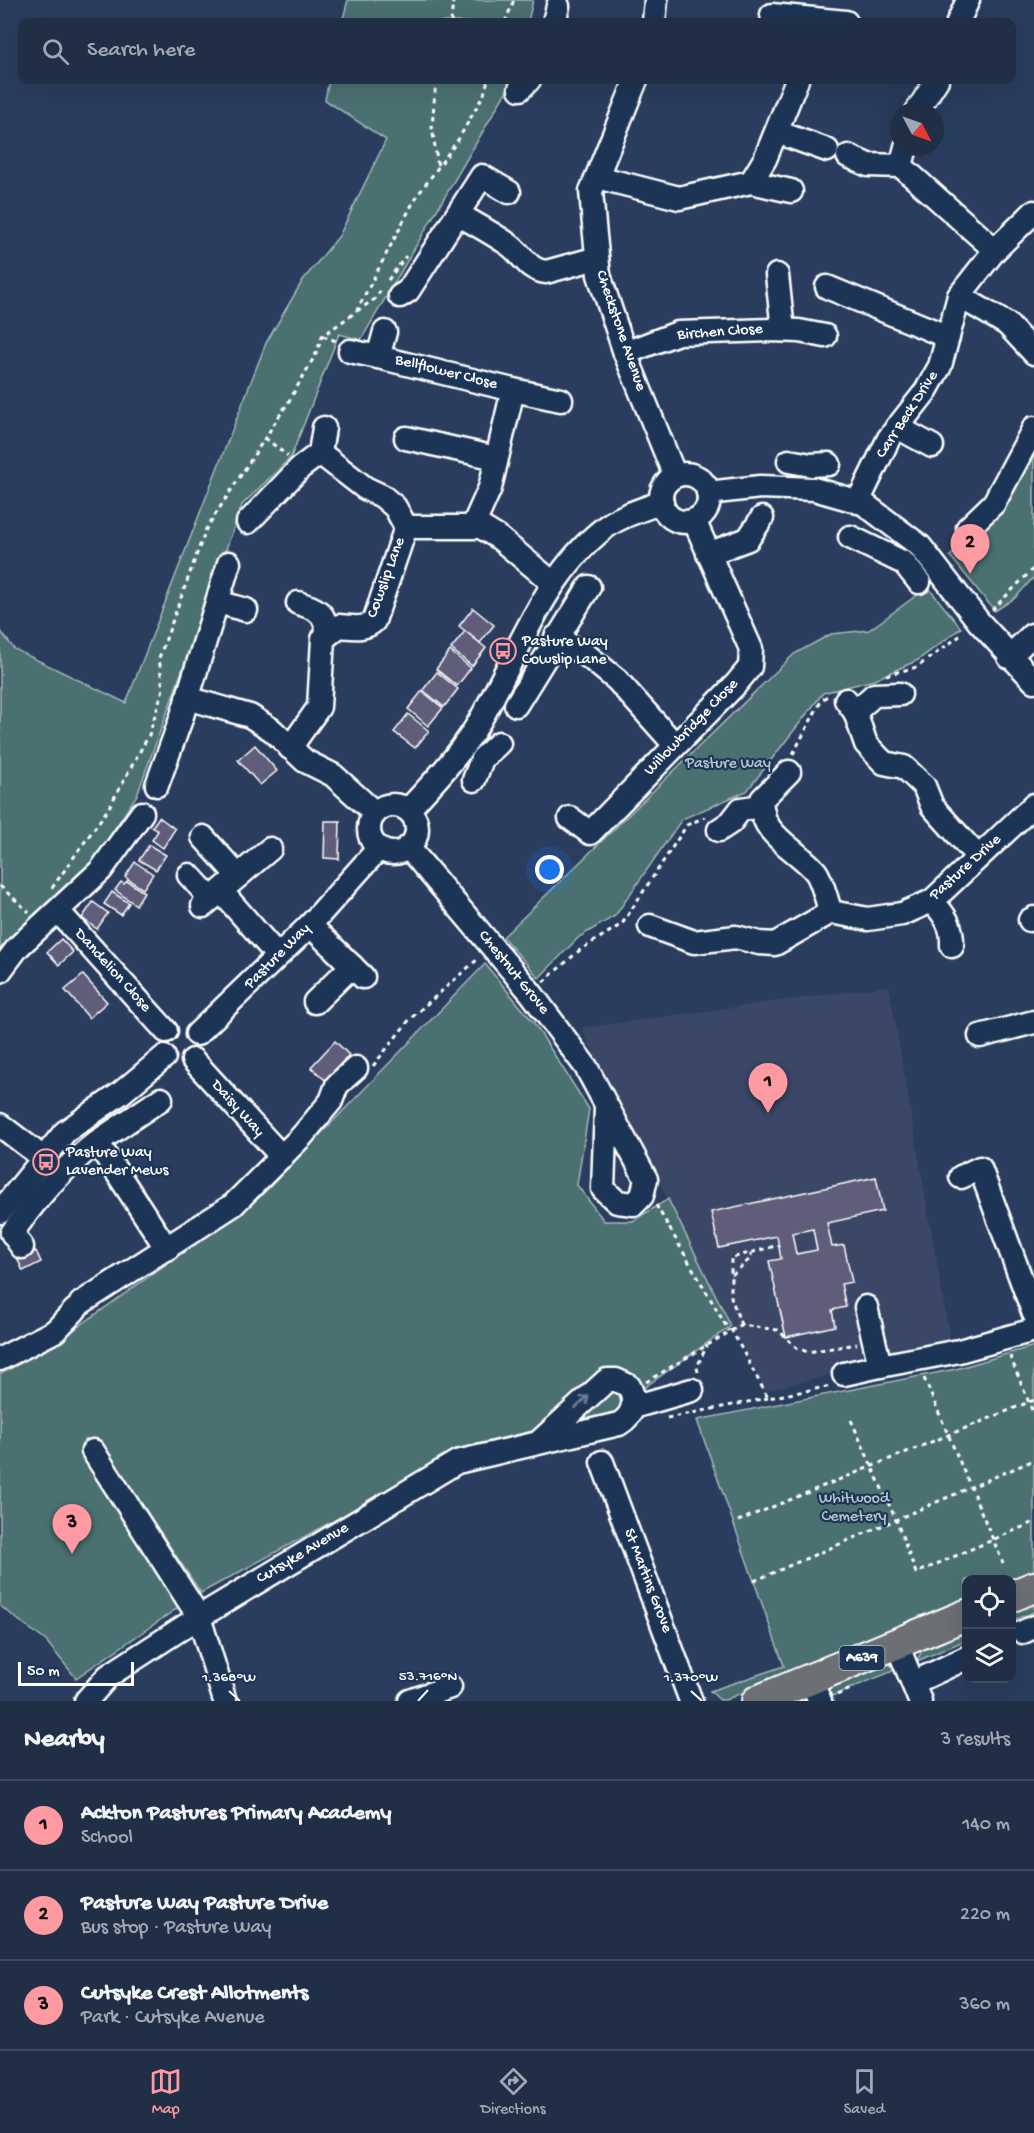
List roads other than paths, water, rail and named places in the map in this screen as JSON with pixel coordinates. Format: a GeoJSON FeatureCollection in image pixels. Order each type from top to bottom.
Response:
{"type":"FeatureCollection","features":[{"type":"Feature","properties":{"kind":"main road"},"geometry":{"type":"LineString","coordinates":[[1016,1594],[1034,1587]]}},
{"type":"Feature","properties":{"kind":"main road","name":"A639"},"geometry":{"type":"LineString","coordinates":[[757,1701],[815,1690],[897,1644],[962,1617]]}},
{"type":"Feature","properties":{"kind":"street"},"geometry":{"type":"LineString","coordinates":[[654,18],[656,0]]}},
{"type":"Feature","properties":{"kind":"street"},"geometry":{"type":"LineString","coordinates":[[960,18],[968,0]]}},
{"type":"Feature","properties":{"kind":"street"},"geometry":{"type":"LineString","coordinates":[[772,15],[794,18]]}},
{"type":"Feature","properties":{"kind":"street","name":"Checkstone Avenue"},"geometry":{"type":"LineString","coordinates":[[634,84],[591,191],[597,258],[599,275],[625,353],[675,476]]}},
{"type":"Feature","properties":{"kind":"street"},"geometry":{"type":"LineString","coordinates":[[751,182],[777,132],[795,84]]}},
{"type":"Feature","properties":{"kind":"street"},"geometry":{"type":"LineString","coordinates":[[923,102],[934,84]]}},
{"type":"Feature","properties":{"kind":"street"},"geometry":{"type":"LineString","coordinates":[[777,132],[868,165],[904,157],[994,250]]}},
{"type":"Feature","properties":{"kind":"street"},"geometry":{"type":"LineString","coordinates":[[400,296],[408,291],[483,176],[509,192]]}},
{"type":"Feature","properties":{"kind":"street"},"geometry":{"type":"LineString","coordinates":[[597,177],[679,198],[751,182],[791,191]]}},
{"type":"Feature","properties":{"kind":"street","name":"Carr Beck Drive"},"geometry":{"type":"LineString","coordinates":[[858,502],[883,449],[897,427],[926,391],[940,366],[959,296],[994,250],[1034,212]]}},
{"type":"Feature","properties":{"kind":"street"},"geometry":{"type":"LineString","coordinates":[[458,214],[511,246],[527,265],[539,271],[546,272],[597,258]]}},
{"type":"Feature","properties":{"kind":"street","name":"Birchen Close"},"geometry":{"type":"LineString","coordinates":[[625,353],[678,333],[791,330],[777,283]]}},
{"type":"Feature","properties":{"kind":"street"},"geometry":{"type":"LineString","coordinates":[[827,287],[948,337]]}},
{"type":"Feature","properties":{"kind":"street"},"geometry":{"type":"LineString","coordinates":[[959,296],[1007,324],[1034,353]]}},
{"type":"Feature","properties":{"kind":"street"},"geometry":{"type":"LineString","coordinates":[[791,330],[825,336]]}},
{"type":"Feature","properties":{"kind":"street","name":"Bellflower Close"},"geometry":{"type":"LineString","coordinates":[[378,357],[385,332]]}},
{"type":"Feature","properties":{"kind":"street","name":"Bellflower Close"},"geometry":{"type":"LineString","coordinates":[[351,351],[521,392],[496,458],[490,488],[473,526]]}},
{"type":"Feature","properties":{"kind":"street"},"geometry":{"type":"LineString","coordinates":[[521,392],[561,400]]}},
{"type":"Feature","properties":{"kind":"street"},"geometry":{"type":"LineString","coordinates":[[897,427],[932,446]]}},
{"type":"Feature","properties":{"kind":"street"},"geometry":{"type":"LineString","coordinates":[[248,522],[300,468],[320,453],[324,428]]}},
{"type":"Feature","properties":{"kind":"street"},"geometry":{"type":"LineString","coordinates":[[968,528],[994,503],[1034,428]]}},
{"type":"Feature","properties":{"kind":"street"},"geometry":{"type":"LineString","coordinates":[[406,438],[496,458]]}},
{"type":"Feature","properties":{"kind":"street"},"geometry":{"type":"LineString","coordinates":[[320,453],[365,488],[382,496],[395,507],[406,527]]}},
{"type":"Feature","properties":{"kind":"street"},"geometry":{"type":"LineString","coordinates":[[805,488],[808,463]]}},
{"type":"Feature","properties":{"kind":"street"},"geometry":{"type":"LineString","coordinates":[[689,474],[696,477],[708,493],[707,506],[694,520],[674,519],[668,515],[662,502],[664,487],[675,476],[689,474]]}},
{"type":"Feature","properties":{"kind":"street"},"geometry":{"type":"LineString","coordinates":[[708,493],[760,487],[805,488],[858,502],[920,546],[978,622],[1034,681]]}},
{"type":"Feature","properties":{"kind":"street"},"geometry":{"type":"LineString","coordinates":[[408,810],[447,770],[475,728],[553,583],[573,559],[608,525],[662,502]]}},
{"type":"Feature","properties":{"kind":"street"},"geometry":{"type":"LineString","coordinates":[[708,554],[748,539],[762,518]]}},
{"type":"Feature","properties":{"kind":"street","name":"Willowbridge Close"},"geometry":{"type":"LineString","coordinates":[[570,818],[590,833],[750,667],[751,649],[694,520]]}},
{"type":"Feature","properties":{"kind":"street","name":"Cowslip Lane"},"geometry":{"type":"LineString","coordinates":[[327,634],[339,627],[360,628],[369,626],[374,621],[406,527],[473,526],[481,528],[499,538],[553,583]]}},
{"type":"Feature","properties":{"kind":"street"},"geometry":{"type":"LineString","coordinates":[[849,537],[886,553],[914,575],[927,555]]}},
{"type":"Feature","properties":{"kind":"street"},"geometry":{"type":"LineString","coordinates":[[157,785],[200,660],[229,563]]}},
{"type":"Feature","properties":{"kind":"street"},"geometry":{"type":"LineString","coordinates":[[516,705],[539,664],[589,587]]}},
{"type":"Feature","properties":{"kind":"street"},"geometry":{"type":"LineString","coordinates":[[218,602],[246,610]]}},
{"type":"Feature","properties":{"kind":"street"},"geometry":{"type":"LineString","coordinates":[[290,748],[319,707],[322,639],[327,634],[323,615],[318,610],[298,603]]}},
{"type":"Feature","properties":{"kind":"street"},"geometry":{"type":"LineString","coordinates":[[556,637],[589,657],[617,680],[675,745]]}},
{"type":"Feature","properties":{"kind":"street"},"geometry":{"type":"LineString","coordinates":[[1009,657],[1031,642]]}},
{"type":"Feature","properties":{"kind":"street"},"geometry":{"type":"LineString","coordinates":[[900,694],[874,695],[850,706],[867,744],[884,763],[904,767],[924,786],[932,806],[976,856]]}},
{"type":"Feature","properties":{"kind":"street"},"geometry":{"type":"LineString","coordinates":[[184,709],[250,716],[272,730],[305,761],[333,775],[375,813]]}},
{"type":"Feature","properties":{"kind":"street"},"geometry":{"type":"LineString","coordinates":[[474,780],[482,759],[499,743]]}},
{"type":"Feature","properties":{"kind":"street"},"geometry":{"type":"LineString","coordinates":[[461,748],[482,759]]}},
{"type":"Feature","properties":{"kind":"street"},"geometry":{"type":"LineString","coordinates":[[650,926],[694,942],[736,937],[759,943],[776,944],[831,912],[816,873],[779,840],[763,812],[762,799],[789,772]]}},
{"type":"Feature","properties":{"kind":"street"},"geometry":{"type":"LineString","coordinates":[[394,805],[408,810],[416,828],[415,836],[408,847],[393,853],[379,848],[370,837],[369,829],[375,813],[386,806],[394,805]]}},
{"type":"Feature","properties":{"kind":"street"},"geometry":{"type":"LineString","coordinates":[[719,830],[731,822],[741,809],[755,807],[763,812]]}},
{"type":"Feature","properties":{"kind":"street"},"geometry":{"type":"LineString","coordinates":[[0,971],[18,947],[33,921],[58,910],[101,870],[142,813]]}},
{"type":"Feature","properties":{"kind":"street","name":"Pasture Drive"},"geometry":{"type":"LineString","coordinates":[[831,912],[868,919],[902,914],[932,901],[976,856],[1032,813]]}},
{"type":"Feature","properties":{"kind":"street"},"geometry":{"type":"LineString","coordinates":[[203,837],[243,872]]}},
{"type":"Feature","properties":{"kind":"street","name":"Chestnut Grove"},"geometry":{"type":"LineString","coordinates":[[408,847],[531,993],[586,1067],[646,1179],[646,1187],[638,1201],[627,1205],[609,1197],[603,1189],[606,1107]]}},
{"type":"Feature","properties":{"kind":"street","name":"Pasture Way"},"geometry":{"type":"LineString","coordinates":[[197,1034],[233,1002],[277,955],[310,925],[379,848]]}},
{"type":"Feature","properties":{"kind":"street"},"geometry":{"type":"LineString","coordinates":[[211,898],[271,851]]}},
{"type":"Feature","properties":{"kind":"street"},"geometry":{"type":"LineString","coordinates":[[189,875],[211,898],[277,955]]}},
{"type":"Feature","properties":{"kind":"street"},"geometry":{"type":"LineString","coordinates":[[932,901],[947,919],[955,937]]}},
{"type":"Feature","properties":{"kind":"street","name":"Dandelion Close"},"geometry":{"type":"LineString","coordinates":[[58,910],[166,1031]]}},
{"type":"Feature","properties":{"kind":"street"},"geometry":{"type":"LineString","coordinates":[[310,925],[358,971],[315,1002]]}},
{"type":"Feature","properties":{"kind":"street"},"geometry":{"type":"LineString","coordinates":[[976,1035],[1034,1022]]}},
{"type":"Feature","properties":{"kind":"street"},"geometry":{"type":"LineString","coordinates":[[184,1026],[197,1034],[199,1050],[193,1060],[182,1065],[175,1064],[164,1057],[161,1041],[166,1031],[184,1026]]}},
{"type":"Feature","properties":{"kind":"street"},"geometry":{"type":"LineString","coordinates":[[0,1212],[42,1157],[65,1132],[121,1093],[164,1057]]}},
{"type":"Feature","properties":{"kind":"street","name":"Daisy Way"},"geometry":{"type":"LineString","coordinates":[[193,1060],[282,1157]]}},
{"type":"Feature","properties":{"kind":"street"},"geometry":{"type":"LineString","coordinates":[[0,1359],[55,1331],[78,1306],[233,1205],[302,1136],[332,1101],[337,1085],[356,1068]]}},
{"type":"Feature","properties":{"kind":"street"},"geometry":{"type":"LineString","coordinates":[[22,1247],[12,1233],[62,1169],[97,1142],[161,1099]]}},
{"type":"Feature","properties":{"kind":"street"},"geometry":{"type":"LineString","coordinates":[[0,1125],[42,1157]]}},
{"type":"Feature","properties":{"kind":"street"},"geometry":{"type":"LineString","coordinates":[[97,1142],[167,1249]]}},
{"type":"Feature","properties":{"kind":"street"},"geometry":{"type":"LineString","coordinates":[[961,1177],[980,1168],[1034,1314]]}},
{"type":"Feature","properties":{"kind":"street"},"geometry":{"type":"LineString","coordinates":[[866,1307],[880,1366]]}},
{"type":"Feature","properties":{"kind":"street"},"geometry":{"type":"LineString","coordinates":[[844,1374],[952,1352],[1034,1329]]}},
{"type":"Feature","properties":{"kind":"street","name":"Cutsyke Avenue"},"geometry":{"type":"LineString","coordinates":[[86,1701],[108,1676],[199,1617],[457,1462],[619,1424],[631,1406],[623,1383],[607,1380],[539,1442]]}},
{"type":"Feature","properties":{"kind":"street"},"geometry":{"type":"LineString","coordinates":[[631,1406],[692,1390]]}},
{"type":"Feature","properties":{"kind":"street"},"geometry":{"type":"LineString","coordinates":[[93,1451],[199,1617],[225,1701]]}},
{"type":"Feature","properties":{"kind":"street","name":"St Martins Grove"},"geometry":{"type":"LineString","coordinates":[[602,1462],[692,1701]]}},
{"type":"Feature","properties":{"kind":"street"},"geometry":{"type":"LineString","coordinates":[[897,1644],[917,1692],[962,1661]]}},
{"type":"Feature","properties":{"kind":"street"},"geometry":{"type":"LineString","coordinates":[[410,1701],[450,1687]]}},
{"type":"Feature","properties":{"kind":"place","name":"Pasture Way Pasture Drive"},"geometry":{"type":"Point","coordinates":[970,574]}},
{"type":"Feature","properties":{"kind":"place","name":"Pasture Way Cowslip Lane"},"geometry":{"type":"Point","coordinates":[503,651]}},
{"type":"Feature","properties":{"kind":"place","name":"Ackton Pastures Primary Academy"},"geometry":{"type":"Point","coordinates":[768,1113]}},
{"type":"Feature","properties":{"kind":"place","name":"Pasture Way Lavender Mews"},"geometry":{"type":"Point","coordinates":[46,1162]}},
{"type":"Feature","properties":{"kind":"place","name":"Cutsyke Crest Allotments"},"geometry":{"type":"Point","coordinates":[72,1554]}},
{"type":"Feature","properties":{"kind":"park label","name":"Whitwood Cemetery"},"geometry":{"type":"Point","coordinates":[854,1508]}}]}
